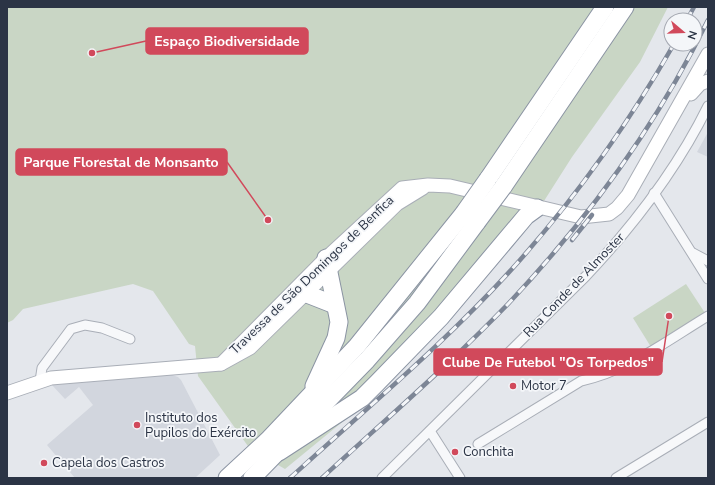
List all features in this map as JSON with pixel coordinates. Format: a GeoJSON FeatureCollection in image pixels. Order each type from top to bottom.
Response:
{"type":"FeatureCollection","features":[{"type":"Feature","properties":{"kind":"highway"},"geometry":{"type":"LineString","coordinates":[[252,478],[367,360],[417,303],[471,218],[488,179],[605,7]]}},
{"type":"Feature","properties":{"kind":"highway"},"geometry":{"type":"LineString","coordinates":[[227,478],[308,398],[357,346],[471,218],[503,187],[625,7]]}},
{"type":"Feature","properties":{"kind":"highway"},"geometry":{"type":"LineString","coordinates":[[279,452],[367,393],[441,317],[526,216],[537,208]]}},
{"type":"Feature","properties":{"kind":"highway"},"geometry":{"type":"LineString","coordinates":[[308,398],[336,338],[339,322],[327,265]]}},
{"type":"Feature","properties":{"kind":"highway"},"geometry":{"type":"LineString","coordinates":[[307,294],[335,305]]}},
{"type":"Feature","properties":{"kind":"street"},"geometry":{"type":"LineString","coordinates":[[680,105],[708,54]]}},
{"type":"Feature","properties":{"kind":"street"},"geometry":{"type":"LineString","coordinates":[[694,81],[708,68]]}},
{"type":"Feature","properties":{"kind":"street"},"geometry":{"type":"LineString","coordinates":[[680,105],[700,84],[708,82]]}},
{"type":"Feature","properties":{"kind":"street","name":"Travessa de São Domingos de Benfica"},"geometry":{"type":"LineString","coordinates":[[221,364],[327,265],[402,188],[428,185],[450,186],[537,208],[581,217],[603,216],[617,208],[628,195],[680,105]]}},
{"type":"Feature","properties":{"kind":"street","name":"Rua Conde de Almoster"},"geometry":{"type":"LineString","coordinates":[[382,478],[586,276],[614,246],[684,151],[708,106]]}},
{"type":"Feature","properties":{"kind":"street"},"geometry":{"type":"LineString","coordinates":[[654,193],[708,278]]}},
{"type":"Feature","properties":{"kind":"street"},"geometry":{"type":"LineString","coordinates":[[692,252],[708,261]]}},
{"type":"Feature","properties":{"kind":"street","name":"Travessa de São Domingos de Benfica"},"geometry":{"type":"LineString","coordinates":[[7,393],[51,378],[221,364],[250,348],[307,294],[327,265]]}},
{"type":"Feature","properties":{"kind":"street"},"geometry":{"type":"LineString","coordinates":[[478,444],[581,381],[591,379],[631,363],[708,316]]}},
{"type":"Feature","properties":{"kind":"street"},"geometry":{"type":"LineString","coordinates":[[40,381],[42,368],[71,330],[85,325],[102,328],[130,339]]}},
{"type":"Feature","properties":{"kind":"street"},"geometry":{"type":"LineString","coordinates":[[616,478],[708,422]]}},
{"type":"Feature","properties":{"kind":"street"},"geometry":{"type":"LineString","coordinates":[[430,431],[460,478]]}},
{"type":"Feature","properties":{"kind":"shaded area"},"geometry":{"type":"Polygon","coordinates":[[[708,132],[708,157],[697,152],[708,132]]]}},
{"type":"Feature","properties":{"kind":"shaded area","name":"Instituto dos Pupilos do Exército"},"geometry":{"type":"Polygon","coordinates":[[[172,375],[181,380],[220,455],[195,478],[75,478],[47,445],[93,405],[79,387],[65,399],[52,385],[172,375]]]}},
{"type":"Feature","properties":{"kind":"green space"},"geometry":{"type":"Polygon","coordinates":[[[7,7],[668,7],[665,12],[663,12],[663,17],[640,62],[572,157],[544,201],[514,239],[400,369],[346,419],[285,469],[250,449],[198,376],[195,346],[189,344],[153,291],[133,284],[23,309],[13,320],[7,323],[7,7]]]}},
{"type":"Feature","properties":{"kind":"green space"},"geometry":{"type":"Polygon","coordinates":[[[686,284],[705,313],[651,347],[633,318],[686,284]]]}},
{"type":"Feature","properties":{"kind":"railway"},"geometry":{"type":"LineString","coordinates":[[691,12],[694,7]]}},
{"type":"Feature","properties":{"kind":"railway"},"geometry":{"type":"LineString","coordinates":[[322,478],[440,371],[486,327],[537,272],[565,239],[593,205],[643,134],[688,59],[708,20]]}},
{"type":"Feature","properties":{"kind":"railway"},"geometry":{"type":"LineString","coordinates":[[290,478],[437,345],[520,260],[563,209],[603,156],[640,101],[669,52]]}},
{"type":"Feature","properties":{"kind":"railway"},"geometry":{"type":"LineString","coordinates":[[572,240],[592,215]]}},
{"type":"Feature","properties":{"kind":"place","name":"Espaço Biodiversidade"},"geometry":{"type":"Point","coordinates":[92,53]}},
{"type":"Feature","properties":{"kind":"place","name":"Parque Florestal de Monsanto"},"geometry":{"type":"Point","coordinates":[268,220]}},
{"type":"Feature","properties":{"kind":"place","name":"Clube De Futebol \"Os Torpedos\""},"geometry":{"type":"Point","coordinates":[669,316]}},
{"type":"Feature","properties":{"kind":"place","name":"Motor 7"},"geometry":{"type":"Point","coordinates":[513,386]}},
{"type":"Feature","properties":{"kind":"place","name":"Instituto dos Pupilos do Exército"},"geometry":{"type":"Point","coordinates":[137,425]}},
{"type":"Feature","properties":{"kind":"place","name":"Conchita"},"geometry":{"type":"Point","coordinates":[455,452]}},
{"type":"Feature","properties":{"kind":"place","name":"Capela dos Castros"},"geometry":{"type":"Point","coordinates":[44,463]}}]}
